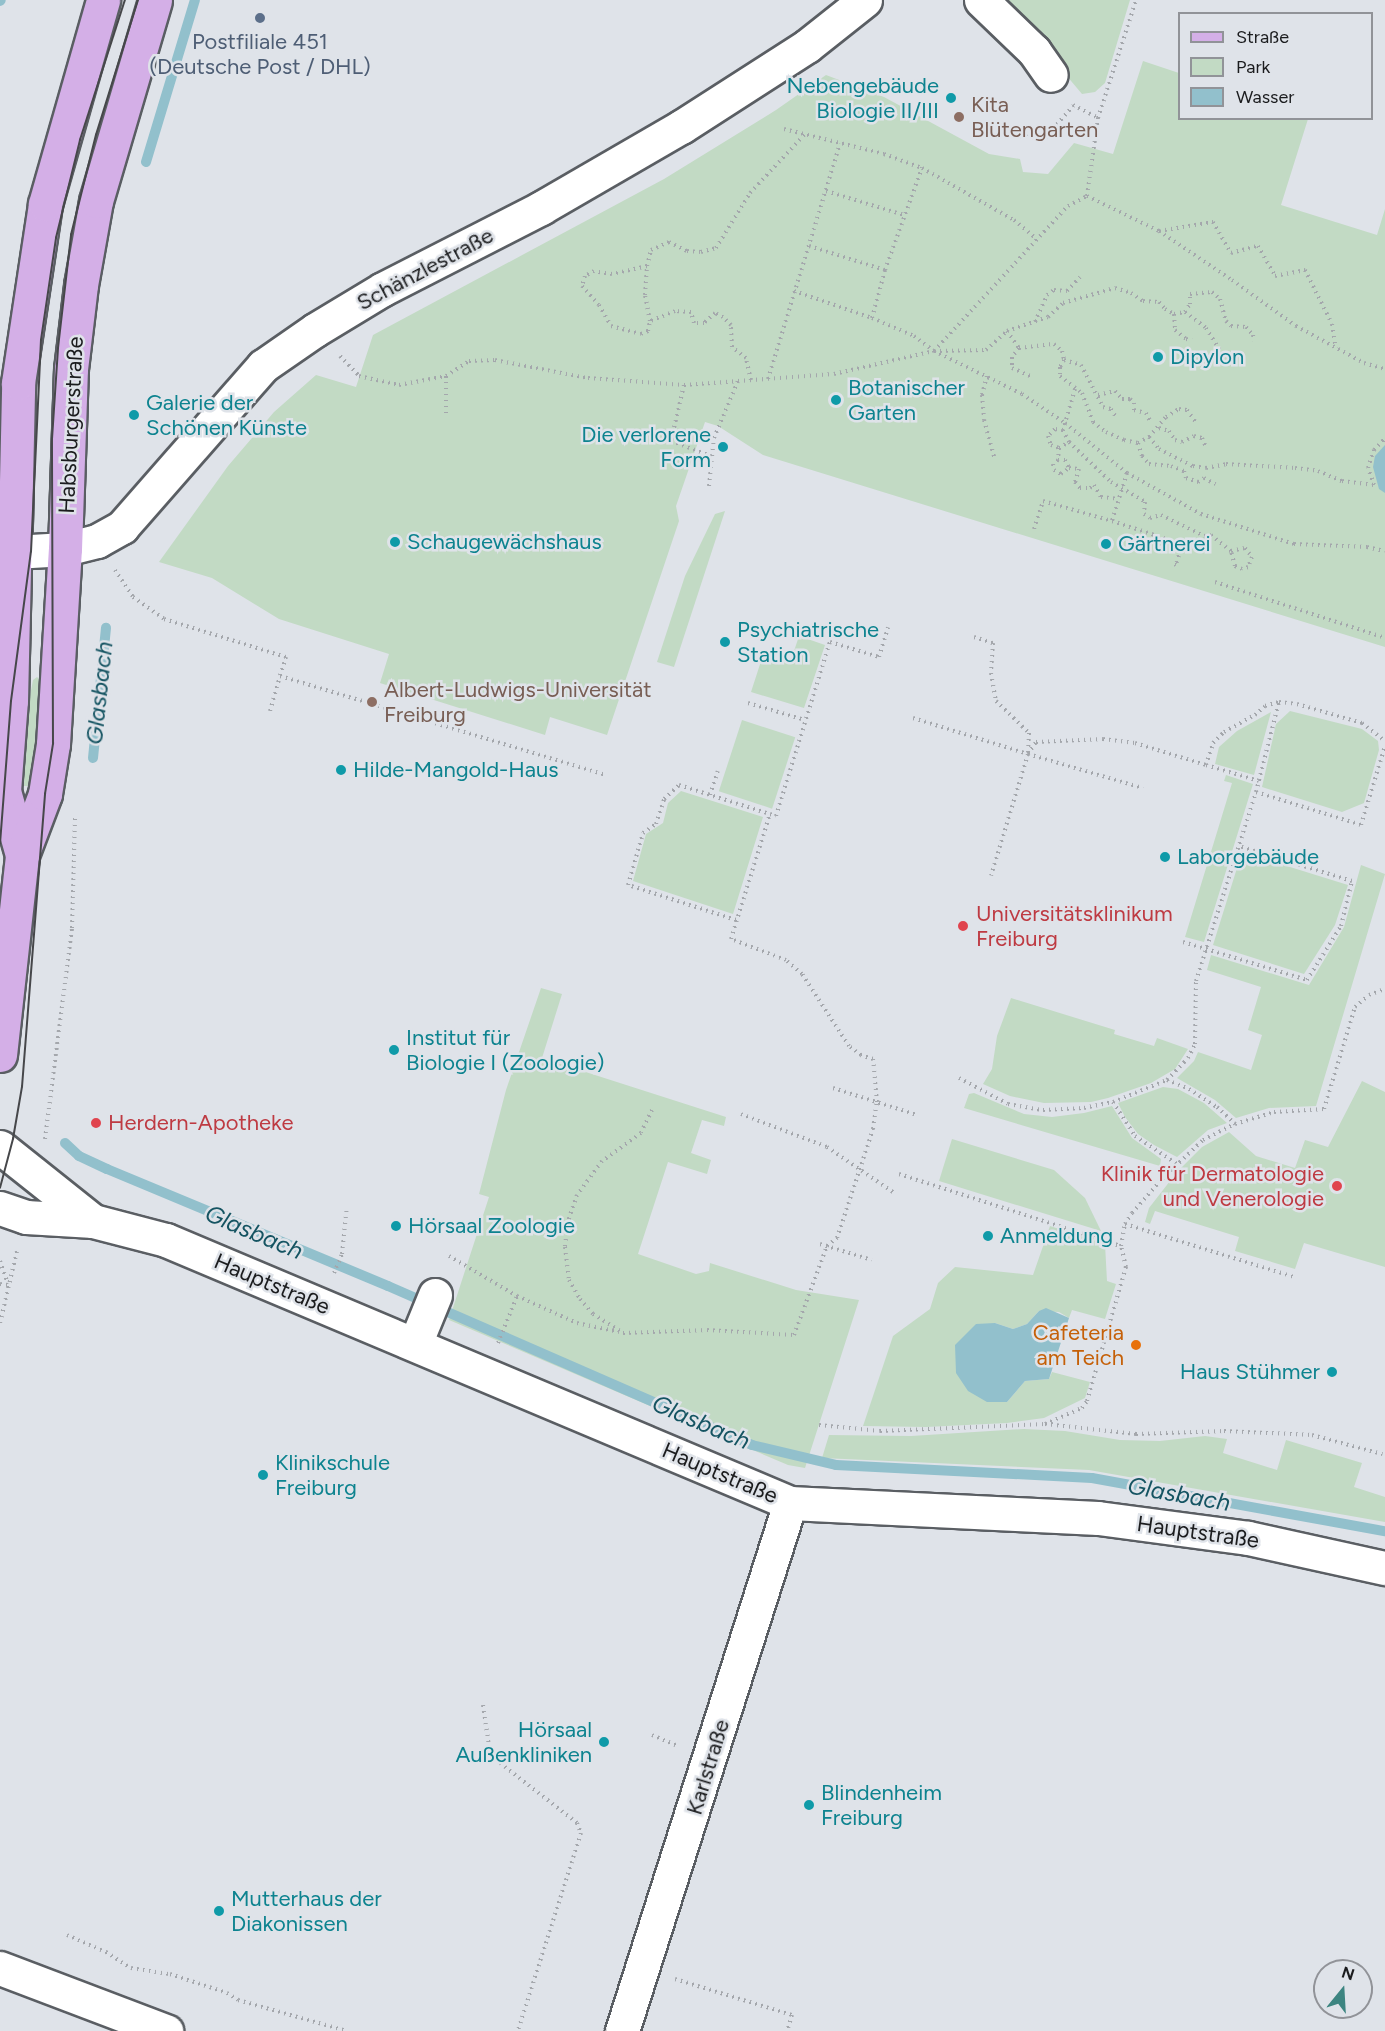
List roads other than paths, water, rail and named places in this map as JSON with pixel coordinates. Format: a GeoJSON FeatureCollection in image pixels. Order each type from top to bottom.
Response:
{"type":"FeatureCollection","features":[{"type":"Feature","properties":{"kind":"main road","name":"Habsburgerstraße"},"geometry":{"type":"LineString","coordinates":[[0,1055],[11,852],[4,791],[11,701],[18,383],[45,204],[103,0]]}},
{"type":"Feature","properties":{"kind":"main road","name":"Habsburgerstraße"},"geometry":{"type":"LineString","coordinates":[[11,852],[45,795],[53,744],[66,549],[71,369],[81,285],[96,201],[155,0]]}},
{"type":"Feature","properties":{"kind":"street","name":"Schänzlestraße"},"geometry":{"type":"LineString","coordinates":[[14,552],[66,549],[97,542],[122,527],[263,366],[315,330],[383,289],[541,208],[681,127],[807,46],[865,0]]}},
{"type":"Feature","properties":{"kind":"street"},"geometry":{"type":"LineString","coordinates":[[981,0],[1034,51],[1051,75]]}},
{"type":"Feature","properties":{"kind":"street","name":"Hauptstraße"},"geometry":{"type":"LineString","coordinates":[[0,1147],[93,1221]]}},
{"type":"Feature","properties":{"kind":"street","name":"Hauptstraße"},"geometry":{"type":"LineString","coordinates":[[0,1208],[26,1217],[93,1221],[166,1240],[790,1503],[1098,1518],[1248,1538],[1385,1568]]}},
{"type":"Feature","properties":{"kind":"street"},"geometry":{"type":"LineString","coordinates":[[415,1344],[432,1303]]}},
{"type":"Feature","properties":{"kind":"street","name":"Karlstraße"},"geometry":{"type":"LineString","coordinates":[[622,2031],[790,1503]]}},
{"type":"Feature","properties":{"kind":"street"},"geometry":{"type":"LineString","coordinates":[[0,1968],[166,2031]]}},
{"type":"Feature","properties":{"kind":"water"},"geometry":{"type":"Polygon","coordinates":[[[1385,445],[1385,493],[1379,489],[1373,467],[1375,456],[1385,445]]]}},
{"type":"Feature","properties":{"kind":"water"},"geometry":{"type":"Polygon","coordinates":[[[1046,1308],[1069,1318],[1049,1379],[1025,1381],[1007,1402],[987,1402],[968,1391],[956,1373],[955,1345],[976,1324],[995,1323],[1013,1329],[1027,1324],[1039,1311],[1046,1308]]]}},
{"type":"Feature","properties":{"kind":"waterway","name":"Glasbach"},"geometry":{"type":"LineString","coordinates":[[146,162],[195,0]]}},
{"type":"Feature","properties":{"kind":"waterway","name":"Glasbach"},"geometry":{"type":"LineString","coordinates":[[93,758],[106,628]]}},
{"type":"Feature","properties":{"kind":"waterway","name":"Glasbach"},"geometry":{"type":"LineString","coordinates":[[65,1143],[79,1156],[107,1169],[388,1286],[752,1445],[836,1465],[1092,1478],[1385,1531]]}},
{"type":"Feature","properties":{"kind":"tram line"},"geometry":{"type":"LineString","coordinates":[[0,844],[11,701],[31,552],[41,340],[56,238],[80,140],[125,0]]}},
{"type":"Feature","properties":{"kind":"tram line"},"geometry":{"type":"LineString","coordinates":[[0,1188],[13,1139],[22,1087],[45,794],[53,744],[52,439],[58,348],[71,235],[96,135],[138,0]]}},
{"type":"Feature","properties":{"kind":"place","name":"Postfiliale 451 (Deutsche Post / DHL)"},"geometry":{"type":"Point","coordinates":[260,18]}},
{"type":"Feature","properties":{"kind":"place","name":"Nebengebäude Biologie II/III"},"geometry":{"type":"Point","coordinates":[951,98]}},
{"type":"Feature","properties":{"kind":"place","name":"Kita Blütengarten"},"geometry":{"type":"Point","coordinates":[959,117]}},
{"type":"Feature","properties":{"kind":"place","name":"Dipylon"},"geometry":{"type":"Point","coordinates":[1158,357]}},
{"type":"Feature","properties":{"kind":"place","name":"Botanischer Garten"},"geometry":{"type":"Point","coordinates":[836,400]}},
{"type":"Feature","properties":{"kind":"place","name":"Galerie der Schönen Künste"},"geometry":{"type":"Point","coordinates":[134,415]}},
{"type":"Feature","properties":{"kind":"place","name":"Die verlorene Form"},"geometry":{"type":"Point","coordinates":[723,447]}},
{"type":"Feature","properties":{"kind":"place","name":"Schaugewächshaus"},"geometry":{"type":"Point","coordinates":[395,542]}},
{"type":"Feature","properties":{"kind":"place","name":"Gärtnerei"},"geometry":{"type":"Point","coordinates":[1106,544]}},
{"type":"Feature","properties":{"kind":"place","name":"Psychiatrische Station"},"geometry":{"type":"Point","coordinates":[725,642]}},
{"type":"Feature","properties":{"kind":"place","name":"Albert-Ludwigs-Universität Freiburg"},"geometry":{"type":"Point","coordinates":[372,702]}},
{"type":"Feature","properties":{"kind":"place","name":"Hilde-Mangold-Haus"},"geometry":{"type":"Point","coordinates":[341,770]}},
{"type":"Feature","properties":{"kind":"place","name":"Laborgebäude"},"geometry":{"type":"Point","coordinates":[1165,857]}},
{"type":"Feature","properties":{"kind":"place","name":"Universitätsklinikum Freiburg"},"geometry":{"type":"Point","coordinates":[963,926]}},
{"type":"Feature","properties":{"kind":"place","name":"Institut für Biologie I (Zoologie)"},"geometry":{"type":"Point","coordinates":[394,1050]}},
{"type":"Feature","properties":{"kind":"place","name":"Herdern-Apotheke"},"geometry":{"type":"Point","coordinates":[96,1123]}},
{"type":"Feature","properties":{"kind":"place","name":"Klinik für Dermatologie und Venerologie"},"geometry":{"type":"Point","coordinates":[1337,1186]}},
{"type":"Feature","properties":{"kind":"place","name":"Hörsaal Zoologie"},"geometry":{"type":"Point","coordinates":[396,1226]}},
{"type":"Feature","properties":{"kind":"place","name":"Anmeldung"},"geometry":{"type":"Point","coordinates":[988,1236]}},
{"type":"Feature","properties":{"kind":"place","name":"Cafeteria am Teich"},"geometry":{"type":"Point","coordinates":[1136,1345]}},
{"type":"Feature","properties":{"kind":"place","name":"Haus Stühmer"},"geometry":{"type":"Point","coordinates":[1332,1372]}},
{"type":"Feature","properties":{"kind":"place","name":"Klinikschule Freiburg"},"geometry":{"type":"Point","coordinates":[263,1475]}},
{"type":"Feature","properties":{"kind":"place","name":"Hörsaal Außenkliniken"},"geometry":{"type":"Point","coordinates":[604,1742]}},
{"type":"Feature","properties":{"kind":"place","name":"Blindenheim Freiburg"},"geometry":{"type":"Point","coordinates":[809,1805]}},
{"type":"Feature","properties":{"kind":"place","name":"Mutterhaus der Diakonissen"},"geometry":{"type":"Point","coordinates":[219,1911]}}]}
